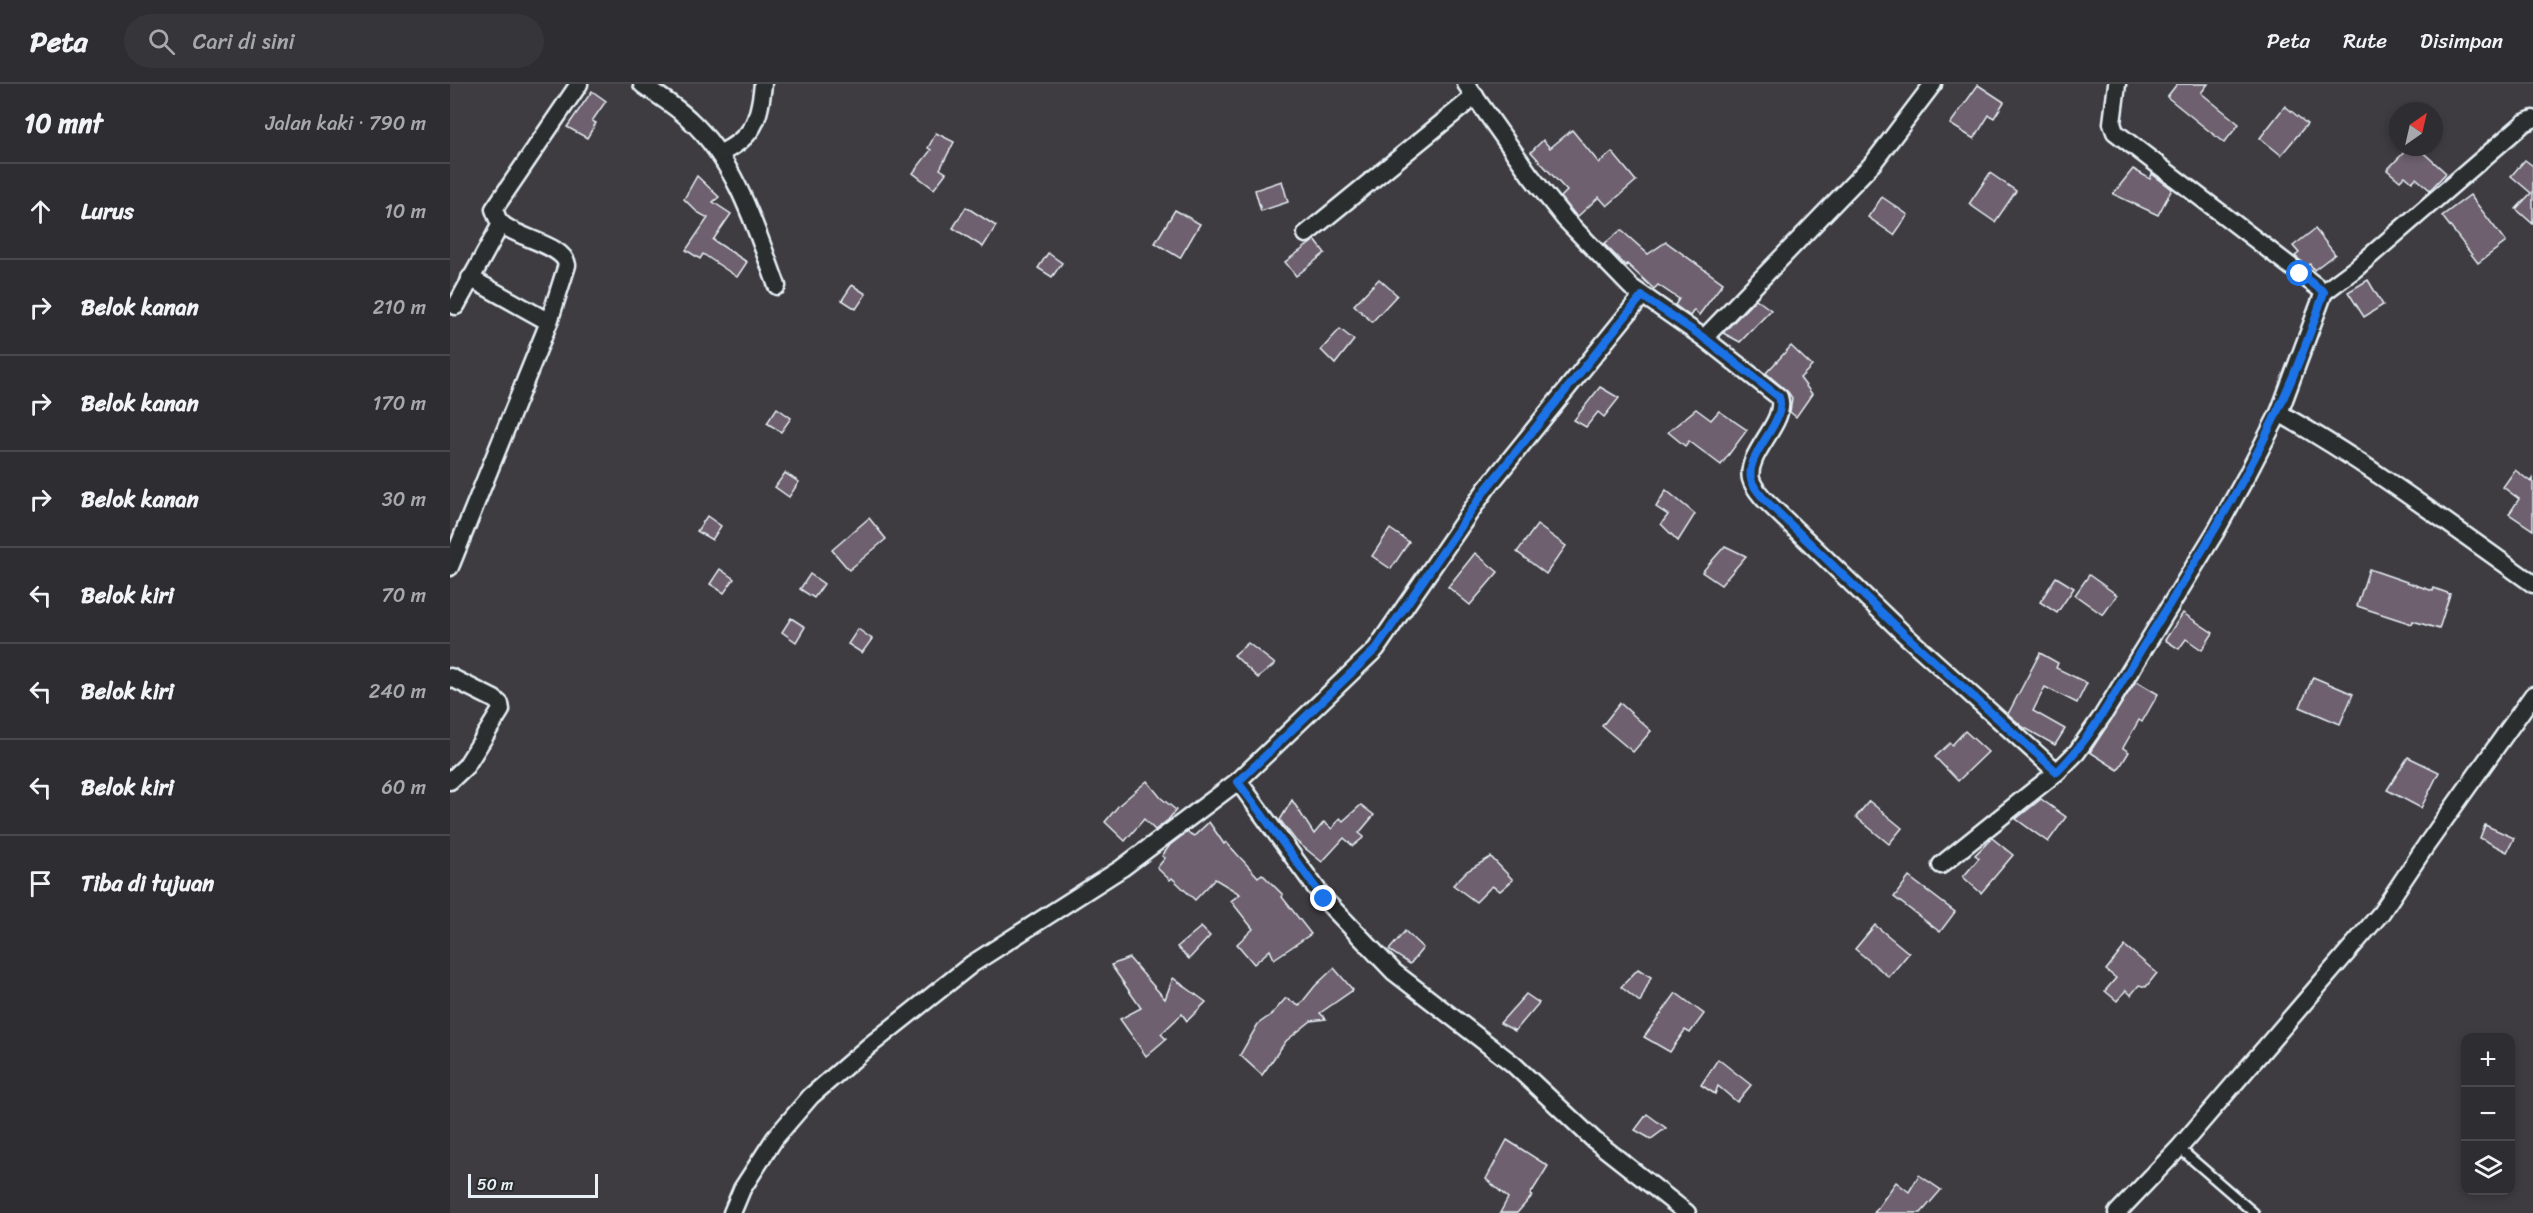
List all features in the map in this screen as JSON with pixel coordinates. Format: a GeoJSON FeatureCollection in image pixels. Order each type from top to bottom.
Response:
{"type":"FeatureCollection","features":[{"type":"Feature","properties":{"kind":"street"},"geometry":{"type":"LineString","coordinates":[[450,567],[549,322],[567,266],[567,261],[558,252],[501,224],[494,209],[579,84]]}},
{"type":"Feature","properties":{"kind":"street"},"geometry":{"type":"LineString","coordinates":[[642,84],[690,119],[719,154],[750,213],[777,286]]}},
{"type":"Feature","properties":{"kind":"street"},"geometry":{"type":"LineString","coordinates":[[719,154],[736,146],[755,125],[761,107],[763,84]]}},
{"type":"Feature","properties":{"kind":"street"},"geometry":{"type":"LineString","coordinates":[[1704,338],[1873,164],[1933,84]]}},
{"type":"Feature","properties":{"kind":"street"},"geometry":{"type":"LineString","coordinates":[[2117,84],[2112,123],[2115,132],[2324,292]]}},
{"type":"Feature","properties":{"kind":"street"},"geometry":{"type":"LineString","coordinates":[[1306,234],[1470,90],[1530,175],[1565,219],[1642,296],[1704,338],[1779,397],[1782,403],[1781,410],[1750,472],[1754,487],[1904,634],[2057,772]]}},
{"type":"Feature","properties":{"kind":"street"},"geometry":{"type":"LineString","coordinates":[[1941,865],[2057,772],[2077,752],[2103,715],[2216,531],[2278,413],[2324,292],[2355,269],[2524,123],[2533,119]]}},
{"type":"Feature","properties":{"kind":"street"},"geometry":{"type":"LineString","coordinates":[[456,306],[501,224]]}},
{"type":"Feature","properties":{"kind":"street"},"geometry":{"type":"LineString","coordinates":[[470,279],[549,322]]}},
{"type":"Feature","properties":{"kind":"street"},"geometry":{"type":"LineString","coordinates":[[732,1213],[742,1189],[775,1138],[811,1096],[869,1046],[972,964],[1122,868],[1238,782],[1376,649],[1486,489],[1642,296]]}},
{"type":"Feature","properties":{"kind":"street"},"geometry":{"type":"LineString","coordinates":[[2278,413],[2321,437],[2395,486],[2533,584]]}},
{"type":"Feature","properties":{"kind":"street"},"geometry":{"type":"LineString","coordinates":[[450,677],[495,699],[500,704],[501,710],[466,766],[450,781]]}},
{"type":"Feature","properties":{"kind":"street"},"geometry":{"type":"LineString","coordinates":[[2117,1213],[2180,1148],[2381,914],[2425,847],[2533,694]]}},
{"type":"Feature","properties":{"kind":"street"},"geometry":{"type":"LineString","coordinates":[[1238,782],[1324,899],[1394,972],[1513,1064],[1594,1140],[1687,1213]]}},
{"type":"Feature","properties":{"kind":"lane"},"geometry":{"type":"LineString","coordinates":[[2180,1148],[2254,1213]]}},
{"type":"Feature","properties":{"kind":"building"},"geometry":{"type":"Polygon","coordinates":[[[2177,84],[2208,84],[2201,93],[2239,124],[2224,143],[2167,97],[2177,84]]]}},
{"type":"Feature","properties":{"kind":"building"},"geometry":{"type":"Polygon","coordinates":[[[1978,85],[2004,102],[1994,118],[1989,115],[1974,139],[1950,124],[1978,85]]]}},
{"type":"Feature","properties":{"kind":"building"},"geometry":{"type":"Polygon","coordinates":[[[592,91],[606,101],[592,121],[596,123],[587,138],[567,127],[592,91]]]}},
{"type":"Feature","properties":{"kind":"building"},"geometry":{"type":"Polygon","coordinates":[[[2285,106],[2307,124],[2281,155],[2260,138],[2285,106]]]}},
{"type":"Feature","properties":{"kind":"building"},"geometry":{"type":"Polygon","coordinates":[[[1572,130],[1599,163],[1612,152],[1636,181],[1607,206],[1599,197],[1577,217],[1561,197],[1567,191],[1531,152],[1543,140],[1550,148],[1572,130]]]}},
{"type":"Feature","properties":{"kind":"building"},"geometry":{"type":"Polygon","coordinates":[[[936,133],[954,142],[940,169],[946,173],[934,189],[913,173],[931,150],[928,148],[936,133]]]}},
{"type":"Feature","properties":{"kind":"building"},"geometry":{"type":"Polygon","coordinates":[[[2400,156],[2427,156],[2446,173],[2430,190],[2416,178],[2412,182],[2405,176],[2400,181],[2387,170],[2400,156]]]}},
{"type":"Feature","properties":{"kind":"building"},"geometry":{"type":"Polygon","coordinates":[[[2525,160],[2533,166],[2533,224],[2516,209],[2531,193],[2511,176],[2525,160]]]}},
{"type":"Feature","properties":{"kind":"building"},"geometry":{"type":"Polygon","coordinates":[[[2133,169],[2150,179],[2152,174],[2172,189],[2158,215],[2113,194],[2133,169]]]}},
{"type":"Feature","properties":{"kind":"building"},"geometry":{"type":"Polygon","coordinates":[[[1990,173],[2016,191],[1995,222],[1969,204],[1990,173]]]}},
{"type":"Feature","properties":{"kind":"building"},"geometry":{"type":"Polygon","coordinates":[[[697,176],[719,197],[713,202],[731,214],[713,240],[747,262],[737,277],[703,254],[700,259],[686,250],[708,218],[697,212],[684,199],[697,176]]]}},
{"type":"Feature","properties":{"kind":"building"},"geometry":{"type":"Polygon","coordinates":[[[1282,181],[1288,202],[1261,211],[1255,190],[1282,181]]]}},
{"type":"Feature","properties":{"kind":"building"},"geometry":{"type":"Polygon","coordinates":[[[2470,195],[2506,242],[2478,263],[2442,216],[2470,195]]]}},
{"type":"Feature","properties":{"kind":"building"},"geometry":{"type":"Polygon","coordinates":[[[1882,197],[1908,215],[1894,235],[1868,217],[1882,197]]]}},
{"type":"Feature","properties":{"kind":"building"},"geometry":{"type":"Polygon","coordinates":[[[966,207],[996,226],[983,247],[953,228],[966,207]]]}},
{"type":"Feature","properties":{"kind":"building"},"geometry":{"type":"Polygon","coordinates":[[[1175,210],[1200,224],[1180,258],[1155,243],[1175,210]]]}},
{"type":"Feature","properties":{"kind":"building"},"geometry":{"type":"Polygon","coordinates":[[[2315,229],[2335,254],[2314,270],[2310,264],[2307,266],[2295,256],[2299,253],[2293,246],[2315,229]]]}},
{"type":"Feature","properties":{"kind":"building"},"geometry":{"type":"Polygon","coordinates":[[[1621,230],[1648,254],[1666,242],[1723,283],[1699,315],[1694,310],[1690,316],[1675,305],[1679,299],[1658,285],[1654,289],[1604,244],[1621,230]]]}},
{"type":"Feature","properties":{"kind":"building"},"geometry":{"type":"Polygon","coordinates":[[[1315,240],[1325,253],[1296,276],[1285,262],[1315,240]]]}},
{"type":"Feature","properties":{"kind":"building"},"geometry":{"type":"Polygon","coordinates":[[[1048,253],[1062,263],[1052,277],[1038,268],[1048,253]]]}},
{"type":"Feature","properties":{"kind":"building"},"geometry":{"type":"Polygon","coordinates":[[[1379,279],[1397,295],[1372,322],[1354,305],[1379,279]]]}},
{"type":"Feature","properties":{"kind":"building"},"geometry":{"type":"Polygon","coordinates":[[[2368,280],[2383,305],[2364,317],[2348,292],[2368,280]]]}},
{"type":"Feature","properties":{"kind":"building"},"geometry":{"type":"Polygon","coordinates":[[[852,285],[866,294],[856,309],[842,300],[852,285]]]}},
{"type":"Feature","properties":{"kind":"building"},"geometry":{"type":"Polygon","coordinates":[[[1756,299],[1771,310],[1740,342],[1723,333],[1756,299]]]}},
{"type":"Feature","properties":{"kind":"building"},"geometry":{"type":"Polygon","coordinates":[[[1340,329],[1354,340],[1335,364],[1321,350],[1340,329]]]}},
{"type":"Feature","properties":{"kind":"building"},"geometry":{"type":"Polygon","coordinates":[[[1791,346],[1812,366],[1800,378],[1812,394],[1796,417],[1790,412],[1792,398],[1788,392],[1766,373],[1791,346]]]}},
{"type":"Feature","properties":{"kind":"building"},"geometry":{"type":"Polygon","coordinates":[[[1600,387],[1619,398],[1604,417],[1598,412],[1586,427],[1574,420],[1600,387]]]}},
{"type":"Feature","properties":{"kind":"building"},"geometry":{"type":"Polygon","coordinates":[[[777,408],[791,418],[781,432],[767,423],[777,408]]]}},
{"type":"Feature","properties":{"kind":"building"},"geometry":{"type":"Polygon","coordinates":[[[1696,409],[1711,420],[1719,411],[1747,430],[1721,465],[1689,441],[1685,446],[1668,432],[1696,409]]]}},
{"type":"Feature","properties":{"kind":"building"},"geometry":{"type":"Polygon","coordinates":[[[2515,470],[2531,482],[2533,479],[2533,530],[2509,514],[2519,499],[2503,487],[2515,470]]]}},
{"type":"Feature","properties":{"kind":"building"},"geometry":{"type":"Polygon","coordinates":[[[785,473],[799,482],[789,497],[775,487],[785,473]]]}},
{"type":"Feature","properties":{"kind":"building"},"geometry":{"type":"Polygon","coordinates":[[[1666,490],[1695,514],[1678,541],[1661,524],[1668,515],[1656,507],[1666,490]]]}},
{"type":"Feature","properties":{"kind":"building"},"geometry":{"type":"Polygon","coordinates":[[[707,516],[721,526],[712,540],[697,531],[707,516]]]}},
{"type":"Feature","properties":{"kind":"building"},"geometry":{"type":"Polygon","coordinates":[[[869,518],[886,539],[849,570],[832,550],[869,518]]]}},
{"type":"Feature","properties":{"kind":"building"},"geometry":{"type":"Polygon","coordinates":[[[1537,525],[1566,546],[1546,574],[1517,552],[1537,525]]]}},
{"type":"Feature","properties":{"kind":"building"},"geometry":{"type":"Polygon","coordinates":[[[1390,529],[1409,542],[1391,569],[1372,556],[1390,529]]]}},
{"type":"Feature","properties":{"kind":"building"},"geometry":{"type":"Polygon","coordinates":[[[1725,546],[1746,556],[1721,585],[1702,572],[1725,546]]]}},
{"type":"Feature","properties":{"kind":"building"},"geometry":{"type":"Polygon","coordinates":[[[1475,553],[1498,572],[1470,605],[1448,587],[1475,553]]]}},
{"type":"Feature","properties":{"kind":"building"},"geometry":{"type":"Polygon","coordinates":[[[720,569],[734,579],[724,593],[710,584],[720,569]]]}},
{"type":"Feature","properties":{"kind":"building"},"geometry":{"type":"Polygon","coordinates":[[[2369,569],[2433,591],[2434,588],[2450,594],[2439,629],[2413,621],[2412,624],[2357,606],[2369,569]]]}},
{"type":"Feature","properties":{"kind":"building"},"geometry":{"type":"Polygon","coordinates":[[[810,574],[824,584],[814,598],[800,589],[810,574]]]}},
{"type":"Feature","properties":{"kind":"building"},"geometry":{"type":"Polygon","coordinates":[[[2089,575],[2117,595],[2103,615],[2075,595],[2089,575]]]}},
{"type":"Feature","properties":{"kind":"building"},"geometry":{"type":"Polygon","coordinates":[[[2056,577],[2074,588],[2057,613],[2040,602],[2056,577]]]}},
{"type":"Feature","properties":{"kind":"building"},"geometry":{"type":"Polygon","coordinates":[[[2183,613],[2213,633],[2202,650],[2186,639],[2179,649],[2165,640],[2183,613]]]}},
{"type":"Feature","properties":{"kind":"building"},"geometry":{"type":"Polygon","coordinates":[[[791,618],[805,627],[796,642],[782,632],[791,618]]]}},
{"type":"Feature","properties":{"kind":"building"},"geometry":{"type":"Polygon","coordinates":[[[858,629],[872,639],[862,653],[848,644],[858,629]]]}},
{"type":"Feature","properties":{"kind":"building"},"geometry":{"type":"Polygon","coordinates":[[[1248,643],[1275,664],[1258,678],[1234,655],[1248,643]]]}},
{"type":"Feature","properties":{"kind":"building"},"geometry":{"type":"Polygon","coordinates":[[[2040,653],[2058,663],[2056,668],[2087,683],[2077,703],[2045,687],[2033,711],[2065,729],[2055,745],[2023,727],[2008,714],[2040,653]]]}},
{"type":"Feature","properties":{"kind":"building"},"geometry":{"type":"Polygon","coordinates":[[[2313,677],[2353,694],[2340,724],[2300,707],[2313,677]]]}},
{"type":"Feature","properties":{"kind":"building"},"geometry":{"type":"Polygon","coordinates":[[[2136,681],[2158,694],[2142,722],[2139,720],[2123,748],[2129,752],[2118,770],[2090,752],[2136,681]]]}},
{"type":"Feature","properties":{"kind":"building"},"geometry":{"type":"Polygon","coordinates":[[[1620,703],[1651,731],[1633,752],[1602,726],[1620,703]]]}},
{"type":"Feature","properties":{"kind":"building"},"geometry":{"type":"Polygon","coordinates":[[[1965,731],[1988,752],[1958,781],[1935,757],[1950,743],[1952,745],[1965,731]]]}},
{"type":"Feature","properties":{"kind":"building"},"geometry":{"type":"Polygon","coordinates":[[[2408,757],[2439,772],[2421,808],[2387,790],[2408,757]]]}},
{"type":"Feature","properties":{"kind":"building"},"geometry":{"type":"Polygon","coordinates":[[[1147,781],[1161,798],[1176,810],[1155,830],[1144,819],[1125,841],[1105,822],[1119,805],[1147,781]]]}},
{"type":"Feature","properties":{"kind":"building"},"geometry":{"type":"Polygon","coordinates":[[[2041,799],[2066,817],[2048,842],[2016,819],[2041,799]]]}},
{"type":"Feature","properties":{"kind":"building"},"geometry":{"type":"Polygon","coordinates":[[[1292,800],[1314,834],[1324,822],[1332,829],[1340,818],[1343,821],[1361,805],[1374,815],[1359,833],[1364,837],[1353,846],[1344,838],[1322,862],[1296,841],[1280,820],[1292,800]]]}},
{"type":"Feature","properties":{"kind":"building"},"geometry":{"type":"Polygon","coordinates":[[[1869,801],[1902,828],[1889,844],[1856,817],[1869,801]]]}},
{"type":"Feature","properties":{"kind":"building"},"geometry":{"type":"Polygon","coordinates":[[[1209,822],[1224,844],[1226,842],[1258,877],[1262,874],[1283,895],[1282,897],[1311,934],[1274,959],[1270,950],[1254,964],[1237,944],[1253,929],[1231,901],[1240,894],[1215,879],[1195,900],[1172,878],[1170,880],[1157,868],[1165,858],[1162,856],[1170,845],[1187,832],[1194,836],[1209,822]]]}},
{"type":"Feature","properties":{"kind":"building"},"geometry":{"type":"Polygon","coordinates":[[[2485,825],[2514,838],[2507,852],[2480,838],[2485,825]]]}},
{"type":"Feature","properties":{"kind":"building"},"geometry":{"type":"Polygon","coordinates":[[[1992,838],[2013,855],[1981,893],[1963,877],[1979,858],[1975,855],[1992,838]]]}},
{"type":"Feature","properties":{"kind":"building"},"geometry":{"type":"Polygon","coordinates":[[[1491,857],[1513,880],[1500,891],[1492,886],[1476,902],[1453,885],[1467,871],[1491,857]]]}},
{"type":"Feature","properties":{"kind":"building"},"geometry":{"type":"Polygon","coordinates":[[[1909,877],[1955,912],[1940,932],[1894,897],[1909,877]]]}},
{"type":"Feature","properties":{"kind":"building"},"geometry":{"type":"Polygon","coordinates":[[[1875,925],[1909,953],[1889,977],[1855,949],[1875,925]]]}},
{"type":"Feature","properties":{"kind":"building"},"geometry":{"type":"Polygon","coordinates":[[[1201,927],[1210,936],[1189,959],[1177,947],[1201,927]]]}},
{"type":"Feature","properties":{"kind":"building"},"geometry":{"type":"Polygon","coordinates":[[[1405,931],[1423,948],[1410,964],[1389,950],[1405,931]]]}},
{"type":"Feature","properties":{"kind":"building"},"geometry":{"type":"Polygon","coordinates":[[[2125,946],[2157,973],[2146,987],[2139,985],[2131,995],[2126,990],[2117,1001],[2105,991],[2116,978],[2106,970],[2125,946]]]}},
{"type":"Feature","properties":{"kind":"building"},"geometry":{"type":"Polygon","coordinates":[[[1129,958],[1165,999],[1173,978],[1206,1002],[1187,1021],[1182,1014],[1161,1034],[1166,1039],[1146,1056],[1120,1019],[1141,1008],[1111,965],[1129,958]]]}},
{"type":"Feature","properties":{"kind":"building"},"geometry":{"type":"Polygon","coordinates":[[[1334,968],[1353,990],[1320,1013],[1326,1019],[1311,1021],[1286,1041],[1262,1075],[1240,1055],[1258,1024],[1272,1014],[1286,998],[1299,1006],[1334,968]]]}},
{"type":"Feature","properties":{"kind":"building"},"geometry":{"type":"Polygon","coordinates":[[[1638,969],[1651,977],[1640,1002],[1621,987],[1638,969]]]}},
{"type":"Feature","properties":{"kind":"building"},"geometry":{"type":"Polygon","coordinates":[[[1676,993],[1704,1014],[1690,1033],[1685,1030],[1670,1052],[1644,1037],[1676,993]]]}},
{"type":"Feature","properties":{"kind":"building"},"geometry":{"type":"Polygon","coordinates":[[[1526,994],[1539,1003],[1515,1031],[1500,1023],[1526,994]]]}},
{"type":"Feature","properties":{"kind":"building"},"geometry":{"type":"Polygon","coordinates":[[[1718,1059],[1751,1085],[1737,1102],[1718,1086],[1715,1094],[1701,1085],[1718,1059]]]}},
{"type":"Feature","properties":{"kind":"building"},"geometry":{"type":"Polygon","coordinates":[[[1647,1114],[1666,1128],[1651,1139],[1635,1130],[1647,1114]]]}},
{"type":"Feature","properties":{"kind":"building"},"geometry":{"type":"Polygon","coordinates":[[[1507,1140],[1548,1166],[1530,1195],[1532,1196],[1517,1213],[1500,1213],[1508,1198],[1486,1179],[1507,1140]]]}},
{"type":"Feature","properties":{"kind":"building"},"geometry":{"type":"Polygon","coordinates":[[[1919,1175],[1941,1190],[1921,1213],[1874,1213],[1896,1182],[1909,1192],[1919,1175]]]}},
{"type":"Feature","properties":{"kind":"route"},"geometry":{"type":"LineString","coordinates":[[1324,899],[1238,782],[1376,649],[1486,489],[1642,296],[1704,338],[1779,397],[1782,403],[1781,410],[1750,472],[1754,487],[1764,499],[1904,634],[2057,772],[2077,752],[2103,715],[2216,531],[2278,413],[2316,319],[2324,292],[2300,274]]}}]}
